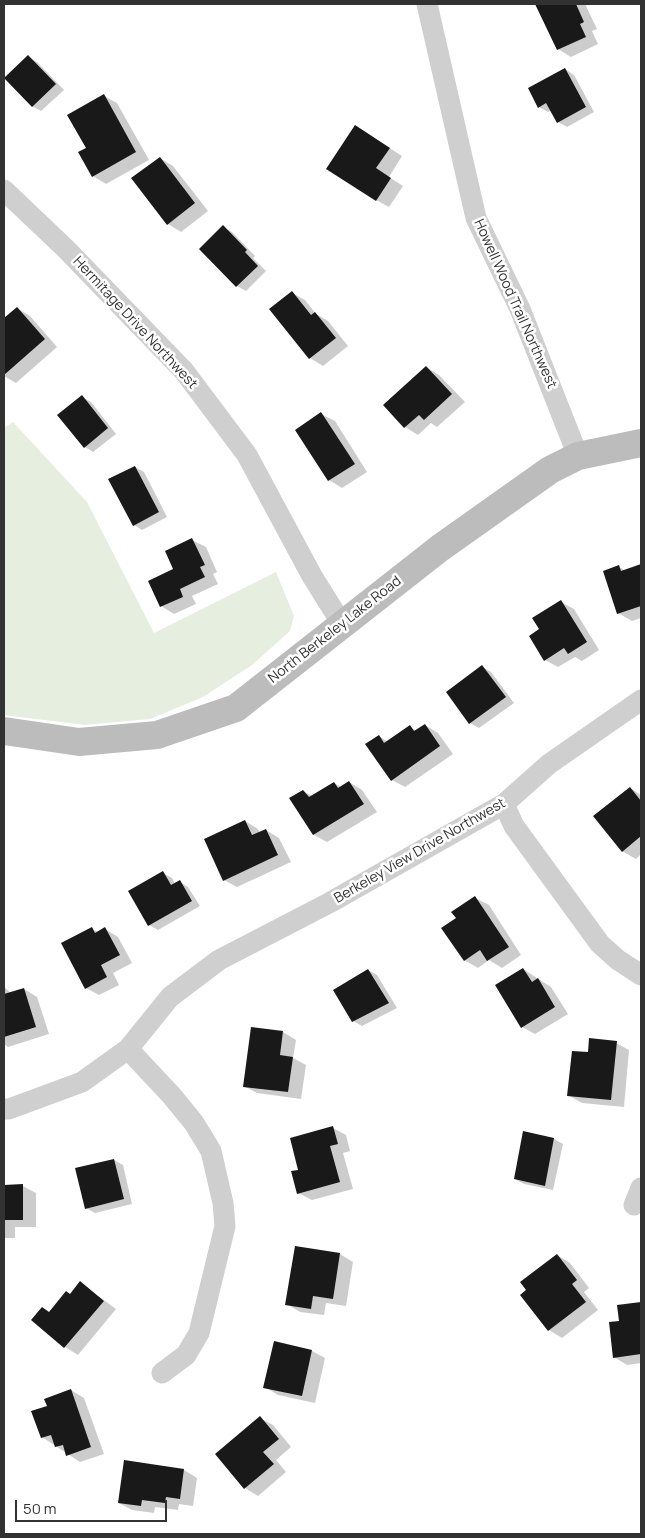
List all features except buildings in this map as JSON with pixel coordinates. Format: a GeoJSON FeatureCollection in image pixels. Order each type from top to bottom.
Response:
{"type":"FeatureCollection","features":[{"type":"Feature","properties":{"kind":"street","name":"Howell Wood Trail Northwest"},"geometry":{"type":"LineString","coordinates":[[427,4],[476,218],[520,309],[578,456]]}},
{"type":"Feature","properties":{"kind":"street","name":"Hermitage Drive Northwest"},"geometry":{"type":"LineString","coordinates":[[4,190],[66,249],[184,371],[247,455],[312,576],[342,624]]}},
{"type":"Feature","properties":{"kind":"street","name":"North Berkeley Lake Road"},"geometry":{"type":"LineString","coordinates":[[4,731],[79,742],[157,735],[236,708],[448,542],[550,470],[578,456],[641,443]]}},
{"type":"Feature","properties":{"kind":"street","name":"Berkeley View Drive Northwest"},"geometry":{"type":"LineString","coordinates":[[4,1109],[9,1109],[82,1082],[128,1049],[170,996],[219,960],[329,903],[504,804],[549,764],[641,700]]}},
{"type":"Feature","properties":{"kind":"street"},"geometry":{"type":"LineString","coordinates":[[504,804],[514,826],[600,944],[618,960],[641,975]]}},
{"type":"Feature","properties":{"kind":"street"},"geometry":{"type":"LineString","coordinates":[[128,1049],[189,1116],[211,1151],[225,1226],[218,1262],[199,1333],[186,1355],[162,1373]]}},
{"type":"Feature","properties":{"kind":"shaded area"},"geometry":{"type":"Polygon","coordinates":[[[13,422],[87,502],[154,633],[276,572],[294,616],[290,631],[252,665],[203,697],[150,719],[84,725],[4,715],[4,428],[13,422]]]}}]}
